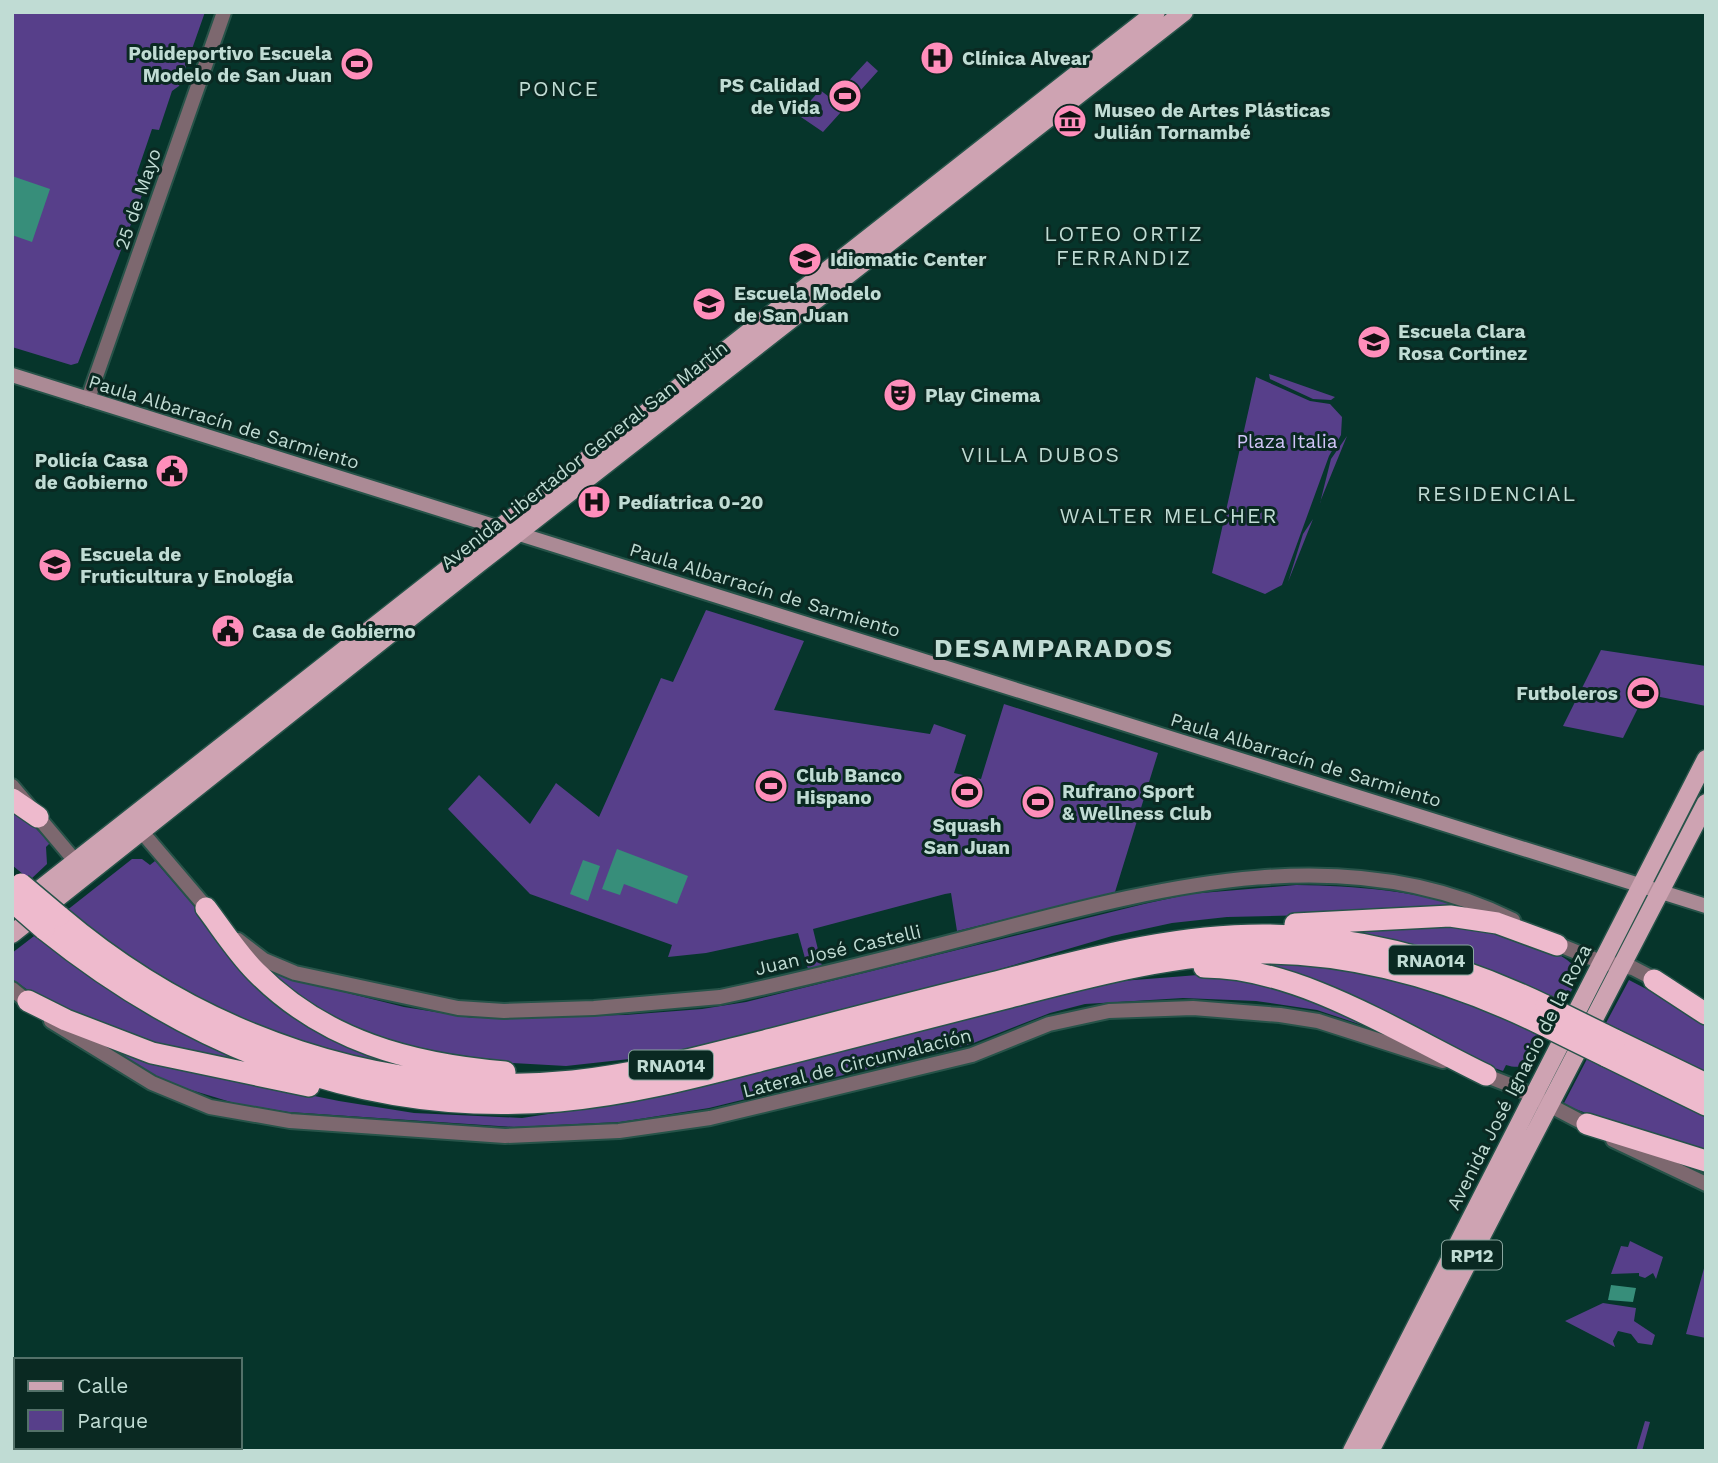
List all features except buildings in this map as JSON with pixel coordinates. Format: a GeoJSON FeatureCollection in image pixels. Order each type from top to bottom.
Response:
{"type":"FeatureCollection","features":[{"type":"Feature","properties":{"kind":"highway"},"geometry":{"type":"LineString","coordinates":[[12,799],[38,817]]}},
{"type":"Feature","properties":{"kind":"highway","name":"RNA014"},"geometry":{"type":"LineString","coordinates":[[15,887],[133,995],[192,1028],[243,1052],[309,1074],[373,1090],[484,1103],[559,1101],[657,1087],[1118,970],[1208,955],[1272,953],[1327,957],[1380,966],[1438,981],[1541,1014]]}},
{"type":"Feature","properties":{"kind":"highway"},"geometry":{"type":"LineString","coordinates":[[206,908],[270,986],[318,1021],[352,1039],[405,1057],[459,1067],[507,1072],[612,1075]]}},
{"type":"Feature","properties":{"kind":"highway"},"geometry":{"type":"LineString","coordinates":[[1066,963],[1145,938],[1182,930],[1432,915],[1487,921],[1557,945]]}},
{"type":"Feature","properties":{"kind":"highway","name":"RNA014"},"geometry":{"type":"LineString","coordinates":[[52,923],[186,1004],[246,1032],[317,1058],[386,1074],[461,1083],[531,1084],[612,1075],[685,1062],[1066,963],[1183,939],[1269,935],[1322,938],[1432,960],[1479,976],[1541,1014],[1611,1048],[1706,1105]]}},
{"type":"Feature","properties":{"kind":"highway"},"geometry":{"type":"LineString","coordinates":[[1118,970],[1208,967],[1276,978],[1334,999],[1486,1075]]}},
{"type":"Feature","properties":{"kind":"highway"},"geometry":{"type":"LineString","coordinates":[[1654,980],[1706,1014]]}},
{"type":"Feature","properties":{"kind":"highway"},"geometry":{"type":"LineString","coordinates":[[20,995],[127,1045],[187,1062],[418,1105],[455,1108],[484,1103]]}},
{"type":"Feature","properties":{"kind":"highway","name":"RNA014"},"geometry":{"type":"LineString","coordinates":[[1611,1048],[1706,1084]]}},
{"type":"Feature","properties":{"kind":"highway"},"geometry":{"type":"LineString","coordinates":[[1587,1124],[1706,1161]]}},
{"type":"Feature","properties":{"kind":"main road","name":"Avenida Libertador General San Martín"},"geometry":{"type":"LineString","coordinates":[[12,911],[1156,12]]}},
{"type":"Feature","properties":{"kind":"main road","name":"Avenida Libertador General San Martín"},"geometry":{"type":"LineString","coordinates":[[12,934],[1184,12]]}},
{"type":"Feature","properties":{"kind":"main road","name":"Paula Albarracín de Sarmiento"},"geometry":{"type":"LineString","coordinates":[[12,375],[1706,906]]}},
{"type":"Feature","properties":{"kind":"main road","name":"Avenida José Ignacio de la Roza"},"geometry":{"type":"LineString","coordinates":[[1352,1451],[1706,760]]}},
{"type":"Feature","properties":{"kind":"main road","name":"Avenida José Ignacio de la Roza"},"geometry":{"type":"LineString","coordinates":[[1370,1451],[1706,803]]}},
{"type":"Feature","properties":{"kind":"street","name":"25 de Mayo"},"geometry":{"type":"LineString","coordinates":[[88,399],[224,12]]}},
{"type":"Feature","properties":{"kind":"street"},"geometry":{"type":"LineString","coordinates":[[12,786],[87,875]]}},
{"type":"Feature","properties":{"kind":"street","name":"Juan José Castelli"},"geometry":{"type":"LineString","coordinates":[[130,817],[206,908],[251,951],[285,969],[416,1001],[492,1011],[618,1007],[706,999],[824,974],[1155,891],[1212,881],[1271,876],[1343,876],[1438,892],[1490,909],[1557,945],[1601,962]]}},
{"type":"Feature","properties":{"kind":"street"},"geometry":{"type":"LineString","coordinates":[[1601,962],[1623,966],[1706,1003]]}},
{"type":"Feature","properties":{"kind":"street","name":"Lateral de Circunvalación"},"geometry":{"type":"LineString","coordinates":[[20,995],[57,1026],[131,1071],[170,1092],[209,1107],[290,1121],[490,1135],[601,1133],[710,1118],[983,1052],[1049,1024],[1109,1012],[1203,1008],[1303,1018],[1486,1075],[1587,1124],[1621,1145],[1706,1184]]}},
{"type":"Feature","properties":{"kind":"green space"},"geometry":{"type":"Polygon","coordinates":[[[12,12],[205,12],[179,86],[172,91],[159,130],[152,129],[137,173],[140,179],[147,182],[78,363],[71,365],[12,347],[12,12]]]}},
{"type":"Feature","properties":{"kind":"green space","name":"PS Calidad de Vida"},"geometry":{"type":"Polygon","coordinates":[[[867,61],[878,71],[823,132],[798,115],[820,90],[832,99],[867,61]]]}},
{"type":"Feature","properties":{"kind":"green space"},"geometry":{"type":"Polygon","coordinates":[[[1269,374],[1335,397],[1331,400],[1313,399],[1270,379],[1269,374]]]}},
{"type":"Feature","properties":{"kind":"green space","name":"Plaza Italia"},"geometry":{"type":"Polygon","coordinates":[[[1256,377],[1310,401],[1330,404],[1342,417],[1341,435],[1329,456],[1282,585],[1265,594],[1212,573],[1256,377]]]}},
{"type":"Feature","properties":{"kind":"green space"},"geometry":{"type":"Polygon","coordinates":[[[1347,436],[1321,500],[1331,459],[1347,436]]]}},
{"type":"Feature","properties":{"kind":"green space"},"geometry":{"type":"Polygon","coordinates":[[[1313,519],[1288,582],[1303,534],[1313,519]]]}},
{"type":"Feature","properties":{"kind":"green space","name":"Club Banco Hispano"},"geometry":{"type":"Polygon","coordinates":[[[706,610],[804,641],[774,710],[930,734],[934,724],[966,735],[954,773],[981,779],[1004,704],[1158,753],[1115,892],[957,931],[951,893],[945,894],[813,929],[822,966],[808,969],[798,933],[706,953],[668,957],[672,945],[530,894],[448,809],[479,775],[530,824],[556,783],[599,817],[661,678],[673,682],[706,610]]]}},
{"type":"Feature","properties":{"kind":"green space","name":"Futboleros"},"geometry":{"type":"Polygon","coordinates":[[[1601,650],[1706,666],[1706,706],[1645,694],[1623,738],[1563,726],[1601,650]]]}},
{"type":"Feature","properties":{"kind":"green space"},"geometry":{"type":"Polygon","coordinates":[[[12,804],[50,843],[46,847],[47,864],[30,880],[12,865],[12,804]]]}},
{"type":"Feature","properties":{"kind":"green space"},"geometry":{"type":"Polygon","coordinates":[[[132,859],[142,859],[150,865],[155,861],[251,972],[403,1067],[329,1051],[285,1036],[218,1007],[155,972],[66,911],[132,859]]]}},
{"type":"Feature","properties":{"kind":"green space"},"geometry":{"type":"Polygon","coordinates":[[[1296,885],[1386,890],[1430,898],[1473,911],[1227,917],[1172,923],[1112,936],[980,975],[666,1055],[566,1066],[493,1062],[413,1051],[318,1013],[255,962],[299,981],[404,1007],[473,1018],[625,1015],[702,1009],[746,1002],[1190,894],[1296,885]]]}},
{"type":"Feature","properties":{"kind":"green space"},"geometry":{"type":"Polygon","coordinates":[[[1451,920],[1536,944],[1566,959],[1577,969],[1573,977],[1575,984],[1565,1003],[1458,960],[1347,931],[1451,920]]]}},
{"type":"Feature","properties":{"kind":"green space"},"geometry":{"type":"Polygon","coordinates":[[[38,933],[94,978],[150,1016],[210,1047],[277,1075],[187,1058],[48,1004],[12,979],[12,953],[38,933]]]}},
{"type":"Feature","properties":{"kind":"green space"},"geometry":{"type":"Polygon","coordinates":[[[1259,965],[1330,968],[1408,982],[1482,1007],[1516,1022],[1545,1040],[1526,1065],[1506,1065],[1503,1071],[1463,1057],[1259,965]]]}},
{"type":"Feature","properties":{"kind":"green space"},"geometry":{"type":"Polygon","coordinates":[[[1198,975],[1245,980],[1289,992],[1374,1029],[1317,1010],[1256,1001],[1183,998],[1085,1004],[1050,1013],[971,1044],[709,1108],[620,1122],[514,1127],[288,1112],[234,1103],[168,1083],[97,1042],[265,1086],[339,1101],[414,1113],[522,1118],[627,1102],[1109,982],[1198,975]]]}},
{"type":"Feature","properties":{"kind":"green space"},"geometry":{"type":"Polygon","coordinates":[[[1629,980],[1706,1020],[1706,1073],[1606,1023],[1629,980]]]}},
{"type":"Feature","properties":{"kind":"green space"},"geometry":{"type":"Polygon","coordinates":[[[1587,1059],[1706,1117],[1706,1157],[1567,1106],[1564,1103],[1587,1059]]]}},
{"type":"Feature","properties":{"kind":"green space"},"geometry":{"type":"Polygon","coordinates":[[[1630,1241],[1663,1257],[1656,1279],[1653,1273],[1645,1278],[1639,1276],[1639,1273],[1611,1274],[1621,1246],[1628,1247],[1630,1241]]]}},
{"type":"Feature","properties":{"kind":"green space"},"geometry":{"type":"Polygon","coordinates":[[[1706,1261],[1706,1338],[1686,1334],[1706,1261]]]}},
{"type":"Feature","properties":{"kind":"green space"},"geometry":{"type":"Polygon","coordinates":[[[1603,1303],[1636,1308],[1634,1321],[1655,1335],[1652,1345],[1638,1343],[1631,1334],[1618,1331],[1613,1341],[1615,1347],[1565,1321],[1603,1303]]]}},
{"type":"Feature","properties":{"kind":"green space"},"geometry":{"type":"Polygon","coordinates":[[[1645,1421],[1650,1422],[1642,1451],[1636,1451],[1645,1421]]]}},
{"type":"Feature","properties":{"kind":"shaded area"},"geometry":{"type":"Polygon","coordinates":[[[12,176],[50,189],[32,242],[12,235],[12,176]]]}},
{"type":"Feature","properties":{"kind":"shaded area"},"geometry":{"type":"Polygon","coordinates":[[[617,849],[688,876],[677,904],[624,884],[620,895],[602,889],[617,849]]]}},
{"type":"Feature","properties":{"kind":"shaded area"},"geometry":{"type":"Polygon","coordinates":[[[583,860],[600,866],[588,901],[570,894],[583,860]]]}},
{"type":"Feature","properties":{"kind":"shaded area"},"geometry":{"type":"Polygon","coordinates":[[[1611,1285],[1636,1288],[1633,1302],[1608,1300],[1611,1285]]]}},
{"type":"Feature","properties":{"kind":"place","name":"Clínica Alvear"},"geometry":{"type":"Point","coordinates":[937,58]}},
{"type":"Feature","properties":{"kind":"place","name":"Polideportivo Escuela Modelo de San Juan"},"geometry":{"type":"Point","coordinates":[357,64]}},
{"type":"Feature","properties":{"kind":"place","name":"PS Calidad de Vida"},"geometry":{"type":"Point","coordinates":[845,96]}},
{"type":"Feature","properties":{"kind":"place","name":"Museo de Artes Plásticas Julián Tornambé"},"geometry":{"type":"Point","coordinates":[1070,121]}},
{"type":"Feature","properties":{"kind":"place","name":"Idiomatic Center"},"geometry":{"type":"Point","coordinates":[805,259]}},
{"type":"Feature","properties":{"kind":"place","name":"Escuela Modelo de San Juan"},"geometry":{"type":"Point","coordinates":[709,304]}},
{"type":"Feature","properties":{"kind":"place","name":"Escuela Clara Rosa Cortinez"},"geometry":{"type":"Point","coordinates":[1374,342]}},
{"type":"Feature","properties":{"kind":"place","name":"Play Cinema"},"geometry":{"type":"Point","coordinates":[900,395]}},
{"type":"Feature","properties":{"kind":"place","name":"Policía Casa de Gobierno"},"geometry":{"type":"Point","coordinates":[172,471]}},
{"type":"Feature","properties":{"kind":"place","name":"Pedíatrica 0-20"},"geometry":{"type":"Point","coordinates":[594,502]}},
{"type":"Feature","properties":{"kind":"place","name":"Escuela de Fruticultura y Enología"},"geometry":{"type":"Point","coordinates":[55,565]}},
{"type":"Feature","properties":{"kind":"place","name":"Casa de Gobierno"},"geometry":{"type":"Point","coordinates":[228,631]}},
{"type":"Feature","properties":{"kind":"place","name":"Futboleros"},"geometry":{"type":"Point","coordinates":[1643,693]}},
{"type":"Feature","properties":{"kind":"place","name":"Club Banco Hispano"},"geometry":{"type":"Point","coordinates":[771,786]}},
{"type":"Feature","properties":{"kind":"place","name":"Squash San Juan"},"geometry":{"type":"Point","coordinates":[967,792]}},
{"type":"Feature","properties":{"kind":"place","name":"Rufrano Sport & Wellness Club"},"geometry":{"type":"Point","coordinates":[1038,802]}},
{"type":"Feature","properties":{"kind":"district","name":"PONCE"},"geometry":{"type":"Point","coordinates":[559,88]}},
{"type":"Feature","properties":{"kind":"district","name":"LOTEO ORTIZ FERRANDIZ"},"geometry":{"type":"Point","coordinates":[1124,245]}},
{"type":"Feature","properties":{"kind":"district","name":"VILLA DUBOS"},"geometry":{"type":"Point","coordinates":[1041,454]}},
{"type":"Feature","properties":{"kind":"district","name":"RESIDENCIAL"},"geometry":{"type":"Point","coordinates":[1497,493]}},
{"type":"Feature","properties":{"kind":"district","name":"WALTER MELCHER"},"geometry":{"type":"Point","coordinates":[1169,515]}},
{"type":"Feature","properties":{"kind":"district","name":"DESAMPARADOS"},"geometry":{"type":"Point","coordinates":[1054,648]}}]}
